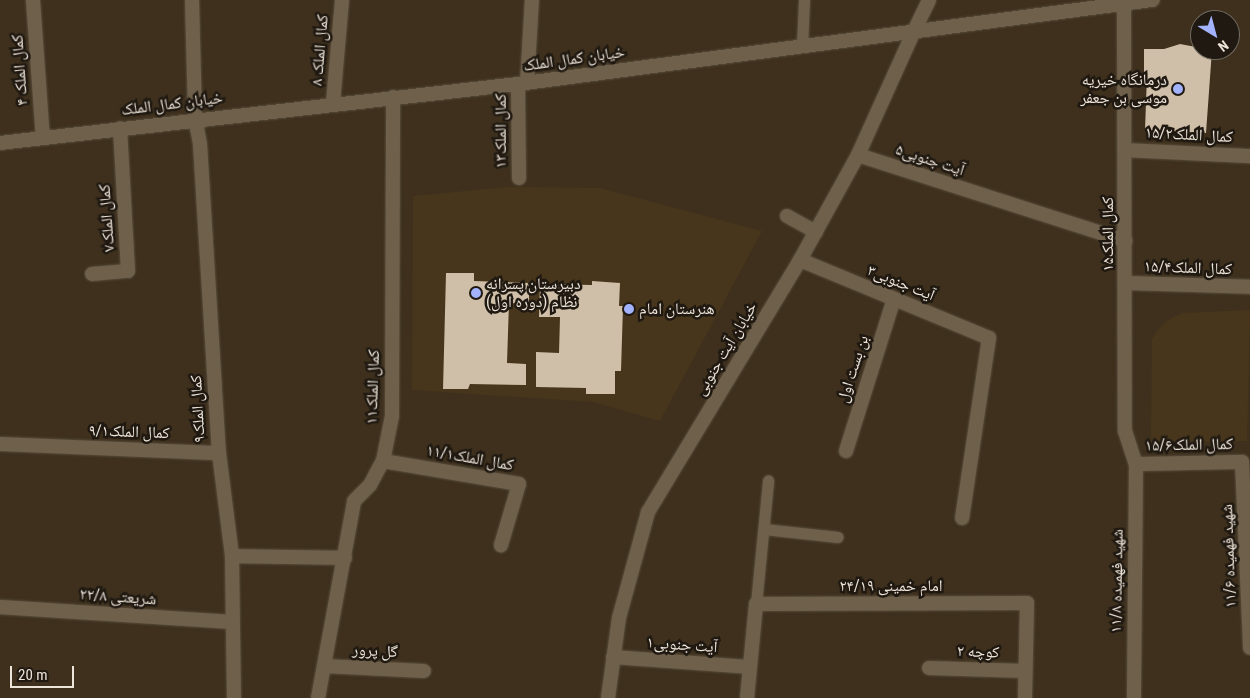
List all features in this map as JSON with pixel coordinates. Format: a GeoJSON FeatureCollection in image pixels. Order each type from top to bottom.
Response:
{"type":"FeatureCollection","features":[{"type":"Feature","properties":{"kind":"street","name":"کمال الملک ۴"},"geometry":{"type":"LineString","coordinates":[[33,0],[43,138]]}},
{"type":"Feature","properties":{"kind":"street","name":"کمال الملک۹"},"geometry":{"type":"LineString","coordinates":[[192,0],[195,118],[200,144],[218,453],[232,556],[234,698]]}},
{"type":"Feature","properties":{"kind":"street","name":"کمال الملک ۸"},"geometry":{"type":"LineString","coordinates":[[333,103],[342,0]]}},
{"type":"Feature","properties":{"kind":"street","name":"کمال الملک۱۳"},"geometry":{"type":"LineString","coordinates":[[519,178],[523,84],[532,0]]}},
{"type":"Feature","properties":{"kind":"street","name":"خیابان آیت جنوبی"},"geometry":{"type":"LineString","coordinates":[[608,698],[618,618],[648,512],[816,232],[858,155],[929,0]]}},
{"type":"Feature","properties":{"kind":"street","name":"خیابان کمال الملک"},"geometry":{"type":"LineString","coordinates":[[0,143],[195,118],[523,84],[1152,0]]}},
{"type":"Feature","properties":{"kind":"street","name":"کمال الملک۱۵"},"geometry":{"type":"LineString","coordinates":[[1124,3],[1126,432],[1136,464]]}},
{"type":"Feature","properties":{"kind":"street","name":"کمال الملک۱۱"},"geometry":{"type":"LineString","coordinates":[[318,698],[354,501],[370,485],[383,461],[392,416],[393,97]]}},
{"type":"Feature","properties":{"kind":"street","name":"کمال الملک۷"},"geometry":{"type":"LineString","coordinates":[[92,274],[128,271],[120,128]]}},
{"type":"Feature","properties":{"kind":"street","name":"کمال الملک۱۵/۲"},"geometry":{"type":"LineString","coordinates":[[1126,150],[1250,156]]}},
{"type":"Feature","properties":{"kind":"street","name":"آیت جنوبی۵"},"geometry":{"type":"LineString","coordinates":[[858,155],[1126,241]]}},
{"type":"Feature","properties":{"kind":"street"},"geometry":{"type":"LineString","coordinates":[[787,216],[816,232]]}},
{"type":"Feature","properties":{"kind":"street","name":"آیت جنوبی۳"},"geometry":{"type":"LineString","coordinates":[[800,260],[989,338],[962,518]]}},
{"type":"Feature","properties":{"kind":"street","name":"کمال الملک۱۵/۴"},"geometry":{"type":"LineString","coordinates":[[1126,283],[1250,287]]}},
{"type":"Feature","properties":{"kind":"street","name":"بن بست اول"},"geometry":{"type":"LineString","coordinates":[[846,450],[894,299]]}},
{"type":"Feature","properties":{"kind":"street","name":"کمال الملک۹/۱"},"geometry":{"type":"LineString","coordinates":[[0,444],[218,453]]}},
{"type":"Feature","properties":{"kind":"street","name":"کمال الملک۱۱/۱"},"geometry":{"type":"LineString","coordinates":[[383,461],[519,484],[501,546]]}},
{"type":"Feature","properties":{"kind":"street","name":"کمال الملک۱۵/۶"},"geometry":{"type":"LineString","coordinates":[[1136,464],[1242,462]]}},
{"type":"Feature","properties":{"kind":"street","name":"شهید فهمیده ۱۱/۶"},"geometry":{"type":"LineString","coordinates":[[1242,462],[1250,648]]}},
{"type":"Feature","properties":{"kind":"street","name":"شهید فهمیده ۱۱/۸"},"geometry":{"type":"LineString","coordinates":[[1134,698],[1136,464]]}},
{"type":"Feature","properties":{"kind":"street"},"geometry":{"type":"LineString","coordinates":[[232,556],[345,558]]}},
{"type":"Feature","properties":{"kind":"street","name":"امام خمینی ۲۴/۱۹"},"geometry":{"type":"LineString","coordinates":[[756,604],[1027,603],[1025,671]]}},
{"type":"Feature","properties":{"kind":"street"},"geometry":{"type":"LineString","coordinates":[[747,698],[748,667],[756,604]]}},
{"type":"Feature","properties":{"kind":"street","name":"شریعتی ۲۲/۸"},"geometry":{"type":"LineString","coordinates":[[0,607],[233,622]]}},
{"type":"Feature","properties":{"kind":"street","name":"آیت جنوبی۱"},"geometry":{"type":"LineString","coordinates":[[613,657],[748,667]]}},
{"type":"Feature","properties":{"kind":"street","name":"گل پرور"},"geometry":{"type":"LineString","coordinates":[[324,666],[424,671]]}},
{"type":"Feature","properties":{"kind":"street","name":"کوچه ۲"},"geometry":{"type":"LineString","coordinates":[[929,668],[1025,671]]}},
{"type":"Feature","properties":{"kind":"street"},"geometry":{"type":"LineString","coordinates":[[1025,671],[1025,698]]}},
{"type":"Feature","properties":{"kind":"lane"},"geometry":{"type":"LineString","coordinates":[[802,46],[804,0]]}},
{"type":"Feature","properties":{"kind":"lane"},"geometry":{"type":"LineString","coordinates":[[756,604],[768,481]]}},
{"type":"Feature","properties":{"kind":"lane"},"geometry":{"type":"LineString","coordinates":[[764,529],[838,537]]}},
{"type":"Feature","properties":{"kind":"shaded area"},"geometry":{"type":"Polygon","coordinates":[[[508,187],[600,188],[762,231],[660,421],[593,402],[412,390],[413,196],[508,187]]]}},
{"type":"Feature","properties":{"kind":"shaded area"},"geometry":{"type":"Polygon","coordinates":[[[1250,310],[1247,441],[1151,443],[1152,339],[1157,331],[1168,320],[1182,313],[1250,310]]]}},
{"type":"Feature","properties":{"kind":"building","name":"درمانگاه خیریه موسی بن جعفر"},"geometry":{"type":"Polygon","coordinates":[[[1180,44],[1190,46],[1190,60],[1211,60],[1206,133],[1145,130],[1147,75],[1144,75],[1144,49],[1164,49],[1180,44]]]}},
{"type":"Feature","properties":{"kind":"building"},"geometry":{"type":"Polygon","coordinates":[[[446,273],[474,273],[474,281],[529,283],[529,304],[509,303],[507,363],[526,364],[526,385],[470,384],[468,389],[443,389],[446,273]]]}},
{"type":"Feature","properties":{"kind":"building"},"geometry":{"type":"Polygon","coordinates":[[[592,281],[620,283],[619,306],[623,306],[621,371],[615,371],[615,394],[586,394],[586,388],[536,387],[536,352],[559,353],[560,317],[539,317],[540,284],[592,285],[592,281]]]}},
{"type":"Feature","properties":{"kind":"place","name":"درمانگاه خیریه موسی بن جعفر"},"geometry":{"type":"Point","coordinates":[1178,89]}},
{"type":"Feature","properties":{"kind":"place","name":"دبیرستان پسرانه نظام (دوره اول)"},"geometry":{"type":"Point","coordinates":[476,293]}},
{"type":"Feature","properties":{"kind":"place","name":"هنرستان امام"},"geometry":{"type":"Point","coordinates":[629,309]}}]}
